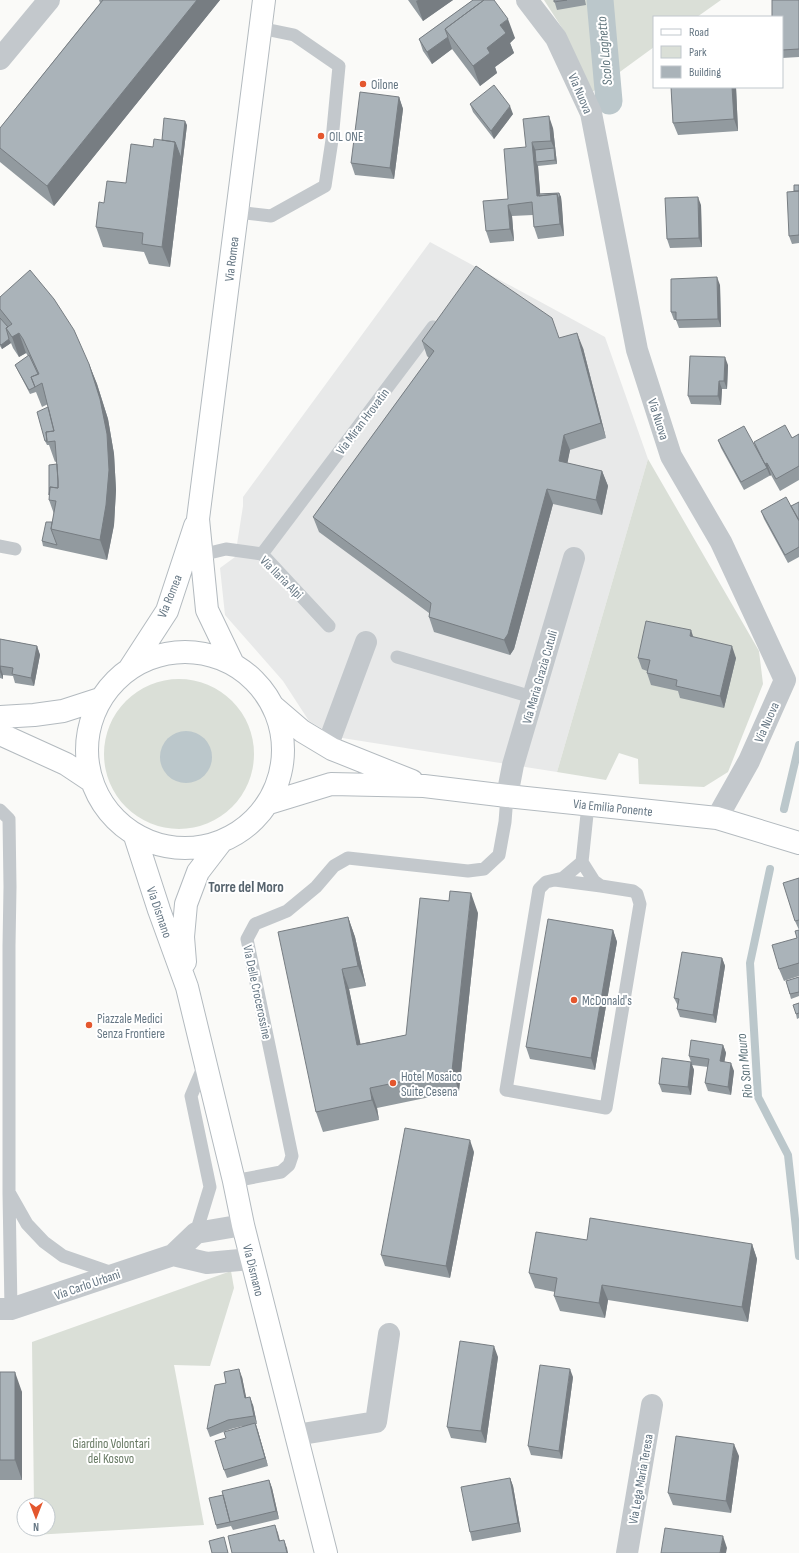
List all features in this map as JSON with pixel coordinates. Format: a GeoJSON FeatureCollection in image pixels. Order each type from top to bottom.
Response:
{"type":"FeatureCollection","features":[{"type":"Feature","properties":{"kind":"main road","name":"Via Romea"},"geometry":{"type":"LineString","coordinates":[[129,668],[166,611],[198,519],[264,0]]}},
{"type":"Feature","properties":{"kind":"main road","name":"Via Romea"},"geometry":{"type":"LineString","coordinates":[[198,519],[207,610],[233,664]]}},
{"type":"Feature","properties":{"kind":"main road"},"geometry":{"type":"LineString","coordinates":[[181,652],[208,654],[233,664],[256,682],[274,706],[282,730],[284,755],[279,780],[269,803],[248,826],[221,842],[199,848],[177,849],[155,845],[135,836],[115,821],[100,802],[90,780],[85,752],[89,725],[100,699],[113,682],[129,668],[154,656],[181,652]]}},
{"type":"Feature","properties":{"kind":"main road"},"geometry":{"type":"LineString","coordinates":[[0,717],[34,715],[63,711],[100,699]]}},
{"type":"Feature","properties":{"kind":"main road","name":"Via Emilia Ponente"},"geometry":{"type":"LineString","coordinates":[[274,706],[302,731],[332,749],[424,786]]}},
{"type":"Feature","properties":{"kind":"main road"},"geometry":{"type":"LineString","coordinates":[[0,734],[66,764],[90,780]]}},
{"type":"Feature","properties":{"kind":"main road","name":"Via Emilia Ponente"},"geometry":{"type":"LineString","coordinates":[[269,803],[332,784],[424,786],[717,818],[799,843]]}},
{"type":"Feature","properties":{"kind":"main road","name":"Via Dismano"},"geometry":{"type":"LineString","coordinates":[[135,836],[159,910],[187,987],[234,1181],[251,1259],[326,1553]]}},
{"type":"Feature","properties":{"kind":"main road","name":"Via Dismano"},"geometry":{"type":"LineString","coordinates":[[187,987],[183,937],[186,904],[198,872],[221,842]]}},
{"type":"Feature","properties":{"kind":"street"},"geometry":{"type":"LineString","coordinates":[[0,59],[49,0]]}},
{"type":"Feature","properties":{"kind":"street","name":"Via Nuova"},"geometry":{"type":"LineString","coordinates":[[527,0],[556,38],[590,113],[636,350],[671,456],[721,542],[792,676],[749,760],[717,818]]}},
{"type":"Feature","properties":{"kind":"street","name":"Via Maria Grazia Cutuli"},"geometry":{"type":"LineString","coordinates":[[507,796],[513,765],[532,697],[574,558]]}},
{"type":"Feature","properties":{"kind":"street"},"geometry":{"type":"LineString","coordinates":[[330,739],[366,642]]}},
{"type":"Feature","properties":{"kind":"street"},"geometry":{"type":"LineString","coordinates":[[196,1233],[243,1225]]}},
{"type":"Feature","properties":{"kind":"street","name":"Via Carlo Urbani"},"geometry":{"type":"LineString","coordinates":[[6,1309],[173,1255],[196,1233]]}},
{"type":"Feature","properties":{"kind":"street","name":"Via Carlo Urbani"},"geometry":{"type":"LineString","coordinates":[[173,1255],[207,1262],[251,1259]]}},
{"type":"Feature","properties":{"kind":"street"},"geometry":{"type":"LineString","coordinates":[[296,1435],[376,1422],[389,1334]]}},
{"type":"Feature","properties":{"kind":"street","name":"Via Lega Maria Teresa"},"geometry":{"type":"LineString","coordinates":[[627,1553],[652,1405]]}},
{"type":"Feature","properties":{"kind":"lane"},"geometry":{"type":"LineString","coordinates":[[237,212],[271,216],[325,186],[332,140],[339,66],[294,35],[260,28]]}},
{"type":"Feature","properties":{"kind":"lane","name":"Via Miran Hrovatin"},"geometry":{"type":"LineString","coordinates":[[262,554],[438,320]]}},
{"type":"Feature","properties":{"kind":"lane"},"geometry":{"type":"LineString","coordinates":[[0,546],[15,548]]}},
{"type":"Feature","properties":{"kind":"lane","name":"Via Ilaria Alpi"},"geometry":{"type":"LineString","coordinates":[[201,555],[226,549],[262,554],[329,626]]}},
{"type":"Feature","properties":{"kind":"lane"},"geometry":{"type":"LineString","coordinates":[[397,657],[532,697]]}},
{"type":"Feature","properties":{"kind":"lane","name":"Via Delle Crocerossine"},"geometry":{"type":"LineString","coordinates":[[234,1181],[281,1172],[289,1165],[292,1156],[247,939],[255,924],[287,911],[316,887],[334,866],[348,858],[468,871],[484,869],[500,855],[507,796]]}},
{"type":"Feature","properties":{"kind":"lane"},"geometry":{"type":"LineString","coordinates":[[588,805],[582,862],[594,881],[601,886]]}},
{"type":"Feature","properties":{"kind":"lane"},"geometry":{"type":"LineString","coordinates":[[0,810],[9,819],[10,887],[9,1193],[6,1309]]}},
{"type":"Feature","properties":{"kind":"lane"},"geometry":{"type":"LineString","coordinates":[[554,880],[632,891],[636,894],[640,904],[606,1108],[506,1090],[538,895],[541,886],[546,882],[554,880],[563,878],[582,862]]}},
{"type":"Feature","properties":{"kind":"lane"},"geometry":{"type":"LineString","coordinates":[[196,1233],[210,1187],[191,1096],[205,1063]]}},
{"type":"Feature","properties":{"kind":"lane"},"geometry":{"type":"LineString","coordinates":[[9,1193],[27,1224],[63,1256],[115,1274]]}},
{"type":"Feature","properties":{"kind":"shaded area"},"geometry":{"type":"Polygon","coordinates":[[[430,242],[605,337],[648,459],[557,772],[336,737],[309,721],[283,681],[225,615],[220,568],[235,557],[243,497],[430,242]]]}},
{"type":"Feature","properties":{"kind":"shaded area"},"geometry":{"type":"Polygon","coordinates":[[[186,731],[200,735],[208,743],[212,757],[208,771],[200,779],[186,783],[172,779],[164,771],[160,757],[164,743],[172,735],[186,731]]]}},
{"type":"Feature","properties":{"kind":"green space"},"geometry":{"type":"Polygon","coordinates":[[[544,0],[721,0],[698,16],[653,16],[653,48],[591,93],[564,31],[544,0]]]}},
{"type":"Feature","properties":{"kind":"green space"},"geometry":{"type":"Polygon","coordinates":[[[648,459],[759,651],[763,684],[728,772],[704,787],[639,784],[638,759],[619,753],[606,780],[557,772],[648,459]]]}},
{"type":"Feature","properties":{"kind":"green space"},"geometry":{"type":"Polygon","coordinates":[[[179,679],[208,685],[232,701],[248,725],[254,754],[248,783],[232,807],[208,823],[179,829],[150,823],[126,807],[110,783],[104,754],[110,725],[126,701],[150,685],[179,679]]]}},
{"type":"Feature","properties":{"kind":"green space","name":"Giardino Volontari del Kosovo"},"geometry":{"type":"Polygon","coordinates":[[[231,1271],[234,1288],[210,1366],[174,1365],[204,1525],[56,1534],[56,1497],[34,1497],[32,1342],[231,1271]]]}},
{"type":"Feature","properties":{"kind":"building"},"geometry":{"type":"Polygon","coordinates":[[[103,0],[197,0],[47,186],[0,148],[0,128],[103,0]]]}},
{"type":"Feature","properties":{"kind":"building"},"geometry":{"type":"Polygon","coordinates":[[[473,0],[484,0],[445,29],[448,37],[427,52],[419,39],[473,0]]]}},
{"type":"Feature","properties":{"kind":"building"},"geometry":{"type":"Polygon","coordinates":[[[484,0],[494,0],[508,19],[500,25],[506,33],[487,48],[490,53],[473,66],[445,29],[484,0]]]}},
{"type":"Feature","properties":{"kind":"building"},"geometry":{"type":"Polygon","coordinates":[[[554,0],[567,0],[554,2],[554,0]]]}},
{"type":"Feature","properties":{"kind":"building"},"geometry":{"type":"Polygon","coordinates":[[[772,0],[799,0],[799,49],[783,50],[783,16],[772,16],[772,0]]]}},
{"type":"Feature","properties":{"kind":"building"},"geometry":{"type":"Polygon","coordinates":[[[494,85],[510,106],[491,131],[470,104],[494,85]]]}},
{"type":"Feature","properties":{"kind":"building"},"geometry":{"type":"Polygon","coordinates":[[[671,88],[732,88],[734,119],[673,123],[671,88]]]}},
{"type":"Feature","properties":{"kind":"building"},"geometry":{"type":"Polygon","coordinates":[[[360,92],[399,97],[390,168],[351,163],[360,92]]]}},
{"type":"Feature","properties":{"kind":"building"},"geometry":{"type":"Polygon","coordinates":[[[549,116],[551,141],[532,142],[537,196],[557,194],[560,224],[534,227],[532,202],[508,205],[510,229],[486,231],[483,201],[508,199],[504,149],[526,147],[523,119],[549,116]]]}},
{"type":"Feature","properties":{"kind":"building"},"geometry":{"type":"Polygon","coordinates":[[[164,118],[185,121],[181,158],[175,142],[162,140],[164,118]]]}},
{"type":"Feature","properties":{"kind":"building"},"geometry":{"type":"Polygon","coordinates":[[[154,139],[175,142],[162,247],[142,244],[143,233],[96,227],[99,202],[104,203],[107,181],[126,183],[131,144],[153,147],[154,139]]]}},
{"type":"Feature","properties":{"kind":"building"},"geometry":{"type":"Polygon","coordinates":[[[554,148],[555,160],[536,162],[535,150],[554,148]]]}},
{"type":"Feature","properties":{"kind":"building"},"geometry":{"type":"Polygon","coordinates":[[[794,185],[799,185],[799,191],[794,191],[794,185]]]}},
{"type":"Feature","properties":{"kind":"building"},"geometry":{"type":"Polygon","coordinates":[[[799,191],[799,235],[789,236],[787,192],[799,191]]]}},
{"type":"Feature","properties":{"kind":"building"},"geometry":{"type":"Polygon","coordinates":[[[559,193],[560,202],[557,194],[539,196],[539,194],[559,193]]]}},
{"type":"Feature","properties":{"kind":"building"},"geometry":{"type":"Polygon","coordinates":[[[698,197],[699,238],[667,239],[665,198],[698,197]]]}},
{"type":"Feature","properties":{"kind":"building"},"geometry":{"type":"Polygon","coordinates":[[[476,266],[552,318],[559,338],[577,333],[601,423],[564,435],[559,461],[602,471],[596,500],[547,489],[508,634],[504,640],[429,617],[431,603],[313,517],[434,351],[422,341],[476,266]]]}},
{"type":"Feature","properties":{"kind":"building"},"geometry":{"type":"Polygon","coordinates":[[[30,270],[54,299],[74,330],[89,364],[100,399],[107,434],[109,470],[106,505],[100,540],[51,529],[56,501],[49,500],[50,487],[58,488],[58,481],[55,441],[47,442],[46,432],[54,431],[42,383],[35,387],[31,377],[39,374],[19,333],[12,337],[6,328],[12,324],[0,309],[0,297],[30,270]]]}},
{"type":"Feature","properties":{"kind":"building"},"geometry":{"type":"Polygon","coordinates":[[[717,277],[718,319],[676,320],[676,312],[671,312],[671,279],[717,277]]]}},
{"type":"Feature","properties":{"kind":"building"},"geometry":{"type":"Polygon","coordinates":[[[0,318],[8,327],[6,328],[9,339],[1,345],[0,344],[0,318]]]}},
{"type":"Feature","properties":{"kind":"building"},"geometry":{"type":"Polygon","coordinates":[[[29,355],[38,374],[31,377],[35,387],[29,390],[15,365],[29,355]]]}},
{"type":"Feature","properties":{"kind":"building"},"geometry":{"type":"Polygon","coordinates":[[[690,356],[725,357],[724,381],[719,381],[718,396],[688,396],[690,356]]]}},
{"type":"Feature","properties":{"kind":"building"},"geometry":{"type":"Polygon","coordinates":[[[48,407],[54,431],[46,432],[47,441],[45,441],[37,412],[48,407]]]}},
{"type":"Feature","properties":{"kind":"building"},"geometry":{"type":"Polygon","coordinates":[[[785,425],[792,438],[799,434],[799,466],[776,479],[767,463],[765,464],[754,442],[785,425]]]}},
{"type":"Feature","properties":{"kind":"building"},"geometry":{"type":"Polygon","coordinates":[[[744,426],[767,468],[741,482],[718,440],[744,426]]]}},
{"type":"Feature","properties":{"kind":"building"},"geometry":{"type":"Polygon","coordinates":[[[57,464],[58,488],[50,487],[49,495],[49,465],[57,464]]]}},
{"type":"Feature","properties":{"kind":"building"},"geometry":{"type":"Polygon","coordinates":[[[786,497],[799,521],[799,547],[785,555],[761,511],[786,497]]]}},
{"type":"Feature","properties":{"kind":"building"},"geometry":{"type":"Polygon","coordinates":[[[799,502],[799,520],[791,506],[799,502]]]}},
{"type":"Feature","properties":{"kind":"building"},"geometry":{"type":"Polygon","coordinates":[[[46,522],[52,522],[51,529],[57,545],[42,541],[46,522]]]}},
{"type":"Feature","properties":{"kind":"building"},"geometry":{"type":"Polygon","coordinates":[[[646,621],[691,630],[690,636],[732,646],[720,696],[676,686],[677,680],[647,673],[650,660],[638,658],[646,621]]]}},
{"type":"Feature","properties":{"kind":"building"},"geometry":{"type":"Polygon","coordinates":[[[0,639],[37,646],[31,678],[12,674],[13,668],[0,666],[0,639]]]}},
{"type":"Feature","properties":{"kind":"building"},"geometry":{"type":"Polygon","coordinates":[[[799,878],[799,920],[795,921],[783,883],[799,878]]]}},
{"type":"Feature","properties":{"kind":"building"},"geometry":{"type":"Polygon","coordinates":[[[450,891],[471,893],[452,1071],[370,1088],[372,1100],[316,1112],[278,932],[348,917],[358,966],[342,969],[357,1045],[406,1035],[420,898],[449,901],[450,891]]]}},
{"type":"Feature","properties":{"kind":"building","name":"McDonald's"},"geometry":{"type":"Polygon","coordinates":[[[548,919],[613,930],[591,1058],[526,1047],[548,919]]]}},
{"type":"Feature","properties":{"kind":"building"},"geometry":{"type":"Polygon","coordinates":[[[799,930],[799,963],[779,969],[772,945],[797,938],[795,931],[799,930]]]}},
{"type":"Feature","properties":{"kind":"building"},"geometry":{"type":"Polygon","coordinates":[[[682,952],[722,958],[713,1015],[677,1009],[679,999],[674,998],[682,952]]]}},
{"type":"Feature","properties":{"kind":"building"},"geometry":{"type":"Polygon","coordinates":[[[799,977],[799,992],[790,994],[786,981],[799,977]]]}},
{"type":"Feature","properties":{"kind":"building"},"geometry":{"type":"Polygon","coordinates":[[[799,1003],[799,1013],[796,1014],[793,1005],[799,1003]]]}},
{"type":"Feature","properties":{"kind":"building"},"geometry":{"type":"Polygon","coordinates":[[[691,1040],[723,1045],[720,1061],[731,1063],[728,1087],[705,1083],[709,1059],[689,1056],[691,1040]]]}},
{"type":"Feature","properties":{"kind":"building"},"geometry":{"type":"Polygon","coordinates":[[[662,1058],[691,1062],[688,1087],[659,1084],[662,1058]]]}},
{"type":"Feature","properties":{"kind":"building"},"geometry":{"type":"Polygon","coordinates":[[[405,1128],[470,1140],[446,1266],[381,1255],[405,1128]]]}},
{"type":"Feature","properties":{"kind":"building"},"geometry":{"type":"Polygon","coordinates":[[[590,1218],[752,1244],[742,1307],[602,1285],[599,1303],[554,1296],[557,1278],[529,1273],[536,1232],[587,1240],[590,1218]]]}},
{"type":"Feature","properties":{"kind":"building"},"geometry":{"type":"Polygon","coordinates":[[[460,1341],[494,1346],[481,1431],[447,1427],[460,1341]]]}},
{"type":"Feature","properties":{"kind":"building"},"geometry":{"type":"Polygon","coordinates":[[[540,1365],[570,1369],[559,1451],[528,1446],[540,1365]]]}},
{"type":"Feature","properties":{"kind":"building"},"geometry":{"type":"Polygon","coordinates":[[[239,1369],[245,1398],[250,1397],[254,1416],[228,1420],[207,1429],[215,1385],[226,1383],[224,1372],[239,1369]]]}},
{"type":"Feature","properties":{"kind":"building"},"geometry":{"type":"Polygon","coordinates":[[[0,1372],[15,1372],[15,1460],[0,1460],[0,1372]]]}},
{"type":"Feature","properties":{"kind":"building"},"geometry":{"type":"Polygon","coordinates":[[[255,1423],[265,1458],[224,1470],[215,1441],[226,1438],[224,1432],[255,1423]]]}},
{"type":"Feature","properties":{"kind":"building"},"geometry":{"type":"Polygon","coordinates":[[[676,1436],[734,1444],[726,1501],[668,1493],[676,1436]]]}},
{"type":"Feature","properties":{"kind":"building"},"geometry":{"type":"Polygon","coordinates":[[[510,1478],[518,1523],[470,1532],[461,1487],[510,1478]]]}},
{"type":"Feature","properties":{"kind":"building"},"geometry":{"type":"Polygon","coordinates":[[[269,1480],[276,1511],[230,1522],[222,1491],[269,1480]]]}},
{"type":"Feature","properties":{"kind":"building"},"geometry":{"type":"Polygon","coordinates":[[[223,1495],[230,1522],[216,1525],[209,1498],[223,1495]]]}},
{"type":"Feature","properties":{"kind":"building"},"geometry":{"type":"Polygon","coordinates":[[[275,1525],[279,1541],[284,1540],[287,1553],[232,1553],[228,1536],[275,1525]]]}},
{"type":"Feature","properties":{"kind":"building"},"geometry":{"type":"Polygon","coordinates":[[[665,1528],[723,1536],[720,1553],[661,1553],[665,1528]]]}},
{"type":"Feature","properties":{"kind":"building"},"geometry":{"type":"Polygon","coordinates":[[[224,1537],[228,1553],[212,1553],[209,1541],[224,1537]]]}},
{"type":"Feature","properties":{"kind":"waterway","name":"Scolo Laghetto"},"geometry":{"type":"LineString","coordinates":[[600,0],[609,101]]}},
{"type":"Feature","properties":{"kind":"waterway","name":"Rio San Mauro"},"geometry":{"type":"LineString","coordinates":[[784,809],[799,745]]}},
{"type":"Feature","properties":{"kind":"waterway","name":"Rio San Mauro"},"geometry":{"type":"LineString","coordinates":[[770,869],[750,963],[758,1097],[788,1155],[799,1256]]}},
{"type":"Feature","properties":{"kind":"place","name":"Oilone"},"geometry":{"type":"Point","coordinates":[363,84]}},
{"type":"Feature","properties":{"kind":"place","name":"OIL ONE"},"geometry":{"type":"Point","coordinates":[321,136]}},
{"type":"Feature","properties":{"kind":"place","name":"McDonald's"},"geometry":{"type":"Point","coordinates":[574,1000]}},
{"type":"Feature","properties":{"kind":"place","name":"Piazzale Medici Senza Frontiere"},"geometry":{"type":"Point","coordinates":[89,1025]}},
{"type":"Feature","properties":{"kind":"place","name":"Hotel Mosaico Suite Cesena"},"geometry":{"type":"Point","coordinates":[393,1083]}},
{"type":"Feature","properties":{"kind":"district","name":"Torre del Moro"},"geometry":{"type":"Point","coordinates":[246,887]}}]}
